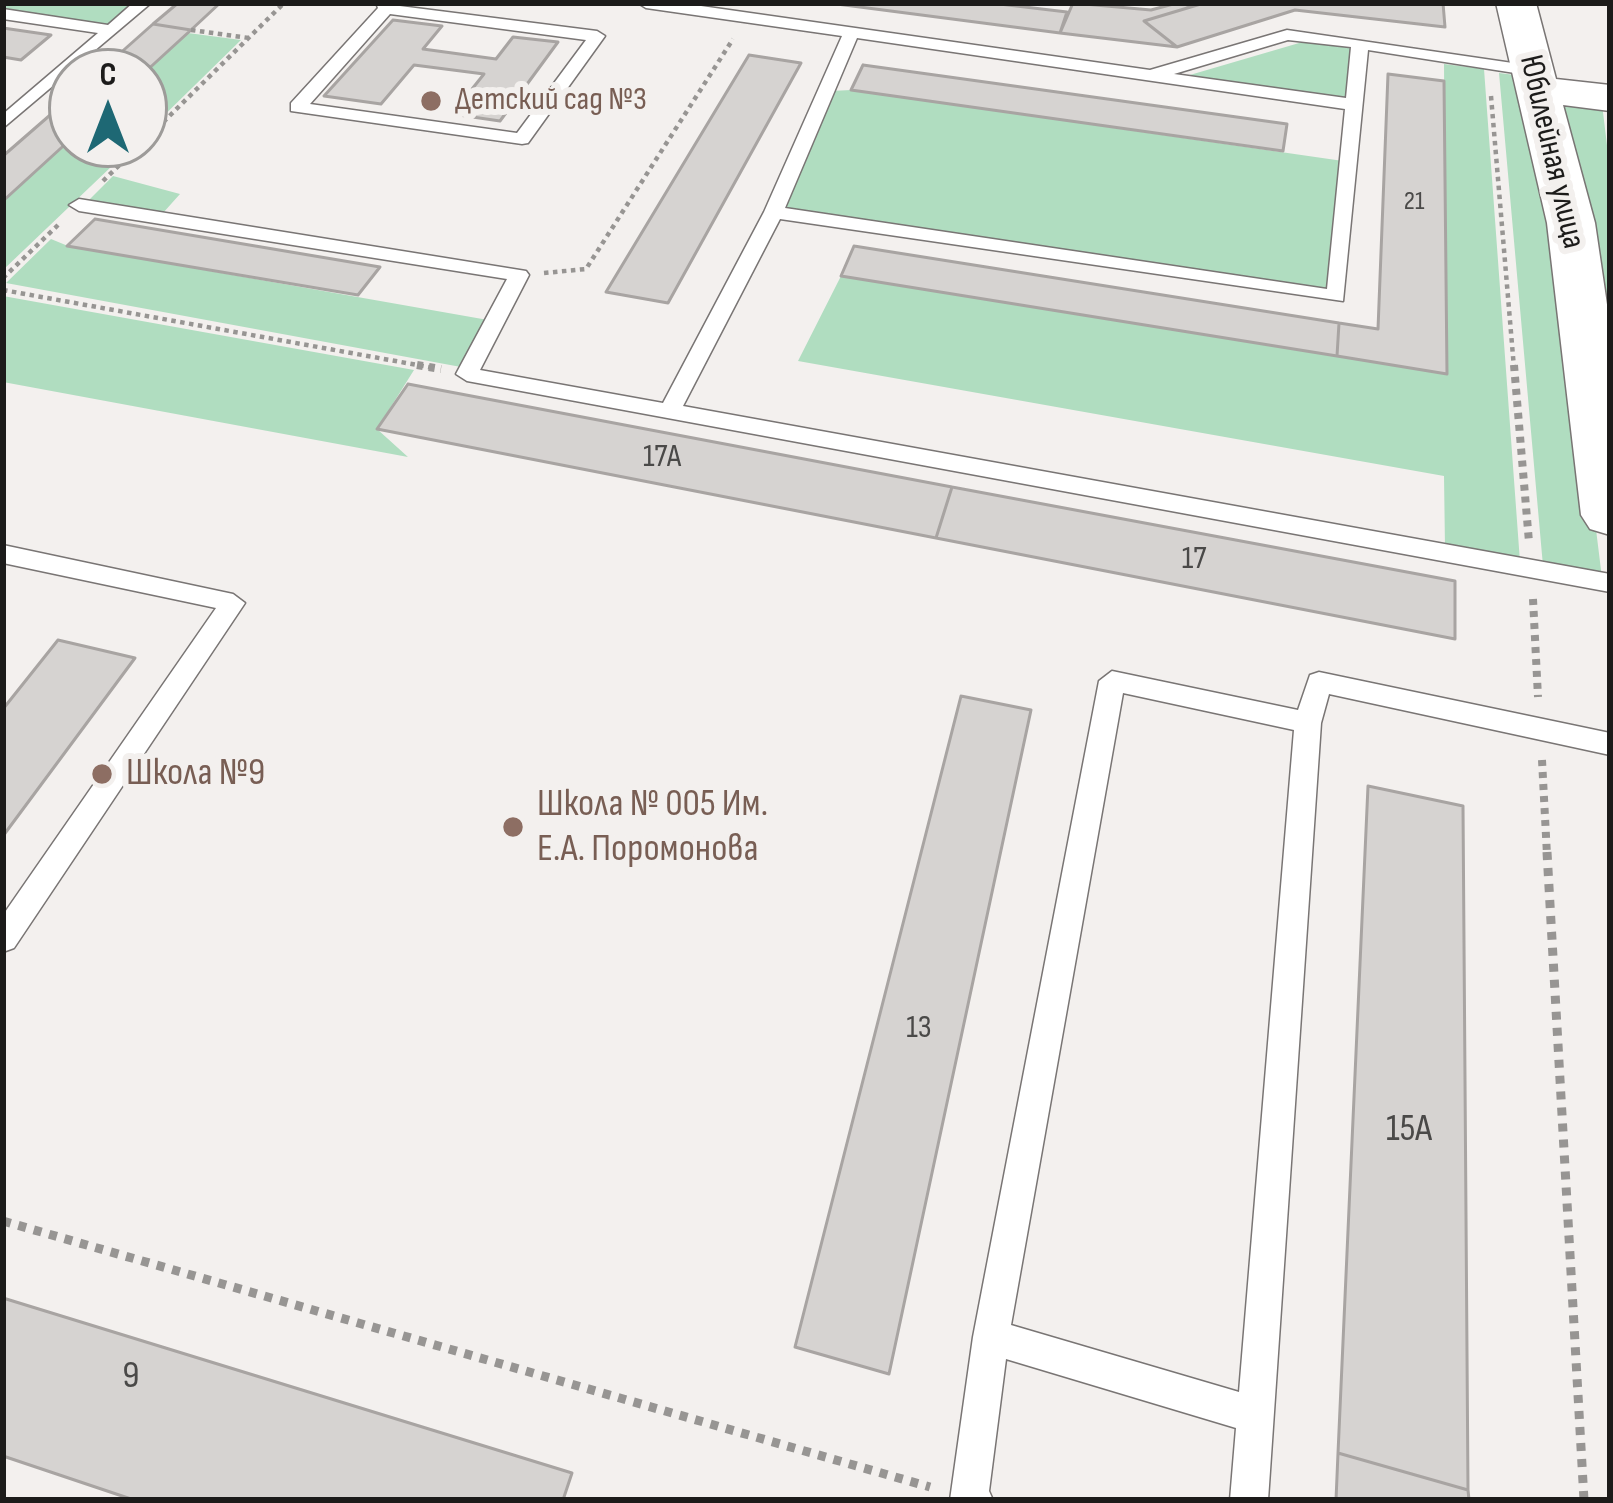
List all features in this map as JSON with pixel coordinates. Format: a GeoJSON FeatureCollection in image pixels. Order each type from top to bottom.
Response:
{"type":"FeatureCollection","features":[{"type":"Feature","properties":{"kind":"street","name":"Юбилейная улица"},"geometry":{"type":"LineString","coordinates":[[1516,3],[1571,223],[1610,515]]}},
{"type":"Feature","properties":{"kind":"street"},"geometry":{"type":"LineString","coordinates":[[1536,80],[1610,98]]}},
{"type":"Feature","properties":{"kind":"lane"},"geometry":{"type":"LineString","coordinates":[[3,123],[143,3]]}},
{"type":"Feature","properties":{"kind":"lane"},"geometry":{"type":"LineString","coordinates":[[646,3],[1355,105]]}},
{"type":"Feature","properties":{"kind":"lane"},"geometry":{"type":"LineString","coordinates":[[385,6],[597,36],[522,139],[297,107],[385,6]]}},
{"type":"Feature","properties":{"kind":"lane"},"geometry":{"type":"LineString","coordinates":[[3,14],[111,30]]}},
{"type":"Feature","properties":{"kind":"lane"},"geometry":{"type":"LineString","coordinates":[[669,412],[773,212],[851,34]]}},
{"type":"Feature","properties":{"kind":"lane"},"geometry":{"type":"LineString","coordinates":[[1149,76],[1287,35],[1489,65],[1536,80]]}},
{"type":"Feature","properties":{"kind":"lane"},"geometry":{"type":"LineString","coordinates":[[773,212],[1336,297],[1360,43]]}},
{"type":"Feature","properties":{"kind":"lane"},"geometry":{"type":"LineString","coordinates":[[79,205],[519,275],[466,374],[1610,584]]}},
{"type":"Feature","properties":{"kind":"lane"},"geometry":{"type":"LineString","coordinates":[[3,554],[233,604],[3,939]]}},
{"type":"Feature","properties":{"kind":"lane"},"geometry":{"type":"LineString","coordinates":[[971,1499],[991,1336],[1112,681],[1308,723]]}},
{"type":"Feature","properties":{"kind":"lane"},"geometry":{"type":"LineString","coordinates":[[1249,1500],[1308,723],[1319,682],[1610,744]]}},
{"type":"Feature","properties":{"kind":"lane"},"geometry":{"type":"LineString","coordinates":[[991,1336],[1255,1415]]}},
{"type":"Feature","properties":{"kind":"path"},"geometry":{"type":"LineString","coordinates":[[168,117],[284,3]]}},
{"type":"Feature","properties":{"kind":"path"},"geometry":{"type":"LineString","coordinates":[[519,275],[586,269],[747,17]]}},
{"type":"Feature","properties":{"kind":"path"},"geometry":{"type":"LineString","coordinates":[[191,30],[249,38]]}},
{"type":"Feature","properties":{"kind":"path"},"geometry":{"type":"LineString","coordinates":[[1489,65],[1532,569],[1584,1500]]}},
{"type":"Feature","properties":{"kind":"path"},"geometry":{"type":"LineString","coordinates":[[3,278],[116,168]]}},
{"type":"Feature","properties":{"kind":"path"},"geometry":{"type":"LineString","coordinates":[[3,290],[466,374]]}},
{"type":"Feature","properties":{"kind":"path"},"geometry":{"type":"LineString","coordinates":[[3,1221],[971,1499]]}},
{"type":"Feature","properties":{"kind":"green space"},"geometry":{"type":"Polygon","coordinates":[[[3,3],[139,3],[110,28],[3,11],[3,3]]]}},
{"type":"Feature","properties":{"kind":"green space"},"geometry":{"type":"Polygon","coordinates":[[[188,33],[241,40],[168,111],[168,51],[188,33]]]}},
{"type":"Feature","properties":{"kind":"green space"},"geometry":{"type":"Polygon","coordinates":[[[1306,41],[1352,48],[1348,98],[1183,77],[1306,41]]]}},
{"type":"Feature","properties":{"kind":"green space"},"geometry":{"type":"Polygon","coordinates":[[[1444,64],[1484,69],[1520,562],[1445,548],[1444,476],[798,361],[841,276],[1446,374],[1444,64]]]}},
{"type":"Feature","properties":{"kind":"green space"},"geometry":{"type":"Polygon","coordinates":[[[1499,73],[1523,76],[1558,221],[1602,578],[1543,566],[1499,73]]]}},
{"type":"Feature","properties":{"kind":"green space"},"geometry":{"type":"Polygon","coordinates":[[[851,90],[1343,161],[1329,292],[781,209],[831,91],[851,90]]]}},
{"type":"Feature","properties":{"kind":"green space"},"geometry":{"type":"Polygon","coordinates":[[[1555,99],[1602,104],[1610,170],[1610,375],[1555,99]]]}},
{"type":"Feature","properties":{"kind":"green space"},"geometry":{"type":"Polygon","coordinates":[[[48,160],[48,168],[110,168],[3,270],[3,201],[48,160]]]}},
{"type":"Feature","properties":{"kind":"green space"},"geometry":{"type":"Polygon","coordinates":[[[113,176],[180,194],[163,213],[88,201],[113,176]]]}},
{"type":"Feature","properties":{"kind":"green space"},"geometry":{"type":"Polygon","coordinates":[[[51,239],[68,246],[488,320],[461,367],[6,283],[51,239]]]}},
{"type":"Feature","properties":{"kind":"green space"},"geometry":{"type":"Polygon","coordinates":[[[3,296],[414,370],[377,429],[408,457],[3,382],[3,296]]]}},
{"type":"Feature","properties":{"kind":"building"},"geometry":{"type":"Polygon","coordinates":[[[178,3],[220,3],[191,30],[153,24],[178,3]]]}},
{"type":"Feature","properties":{"kind":"building"},"geometry":{"type":"Polygon","coordinates":[[[829,3],[991,3],[1067,12],[1060,33],[829,3]]]}},
{"type":"Feature","properties":{"kind":"building"},"geometry":{"type":"Polygon","coordinates":[[[1073,3],[1151,10],[1177,3],[1194,6],[1144,21],[1177,47],[1060,33],[1073,3]]]}},
{"type":"Feature","properties":{"kind":"building"},"geometry":{"type":"Polygon","coordinates":[[[1204,3],[1443,3],[1445,27],[1295,10],[1177,47],[1144,21],[1204,3]]]}},
{"type":"Feature","properties":{"kind":"building"},"geometry":{"type":"Polygon","coordinates":[[[393,20],[442,26],[423,49],[496,59],[513,37],[558,42],[500,121],[452,114],[484,74],[414,65],[381,104],[324,96],[393,20]]]}},
{"type":"Feature","properties":{"kind":"building"},"geometry":{"type":"Polygon","coordinates":[[[153,24],[191,30],[168,51],[126,48],[153,24]]]}},
{"type":"Feature","properties":{"kind":"building"},"geometry":{"type":"Polygon","coordinates":[[[3,28],[51,35],[21,60],[3,57],[3,28]]]}},
{"type":"Feature","properties":{"kind":"building"},"geometry":{"type":"Polygon","coordinates":[[[749,55],[801,63],[668,303],[606,292],[749,55]]]}},
{"type":"Feature","properties":{"kind":"building"},"geometry":{"type":"Polygon","coordinates":[[[863,65],[1287,124],[1283,151],[851,90],[863,65]]]}},
{"type":"Feature","properties":{"kind":"building"},"geometry":{"type":"Polygon","coordinates":[[[1388,74],[1444,81],[1447,374],[1337,356],[1339,323],[1378,329],[1388,74]]]}},
{"type":"Feature","properties":{"kind":"building"},"geometry":{"type":"Polygon","coordinates":[[[48,117],[48,160],[3,201],[3,156],[48,117]]]}},
{"type":"Feature","properties":{"kind":"building"},"geometry":{"type":"Polygon","coordinates":[[[95,219],[380,267],[358,295],[67,246],[95,219]]]}},
{"type":"Feature","properties":{"kind":"building"},"geometry":{"type":"Polygon","coordinates":[[[854,246],[1339,323],[1337,356],[841,276],[854,246]]]}},
{"type":"Feature","properties":{"kind":"building"},"geometry":{"type":"Polygon","coordinates":[[[408,384],[952,487],[936,538],[377,429],[408,384]]]}},
{"type":"Feature","properties":{"kind":"building"},"geometry":{"type":"Polygon","coordinates":[[[952,487],[1455,581],[1455,639],[936,538],[952,487]]]}},
{"type":"Feature","properties":{"kind":"building"},"geometry":{"type":"Polygon","coordinates":[[[58,640],[135,658],[3,836],[3,709],[58,640]]]}},
{"type":"Feature","properties":{"kind":"building"},"geometry":{"type":"Polygon","coordinates":[[[961,696],[1031,710],[889,1374],[795,1347],[961,696]]]}},
{"type":"Feature","properties":{"kind":"building"},"geometry":{"type":"Polygon","coordinates":[[[1368,786],[1463,806],[1468,1490],[1338,1453],[1368,786]]]}},
{"type":"Feature","properties":{"kind":"building"},"geometry":{"type":"Polygon","coordinates":[[[3,1298],[572,1473],[563,1500],[134,1500],[3,1456],[3,1298]]]}},
{"type":"Feature","properties":{"kind":"building"},"geometry":{"type":"Polygon","coordinates":[[[1338,1453],[1468,1490],[1469,1500],[1336,1500],[1338,1453]]]}},
{"type":"Feature","properties":{"kind":"place","name":"Детский сад №3"},"geometry":{"type":"Point","coordinates":[431,101]}},
{"type":"Feature","properties":{"kind":"place","name":"Школа №9"},"geometry":{"type":"Point","coordinates":[102,774]}},
{"type":"Feature","properties":{"kind":"place","name":"Школа № 005 Им. Е.А. Поромонова"},"geometry":{"type":"Point","coordinates":[513,827]}}]}
